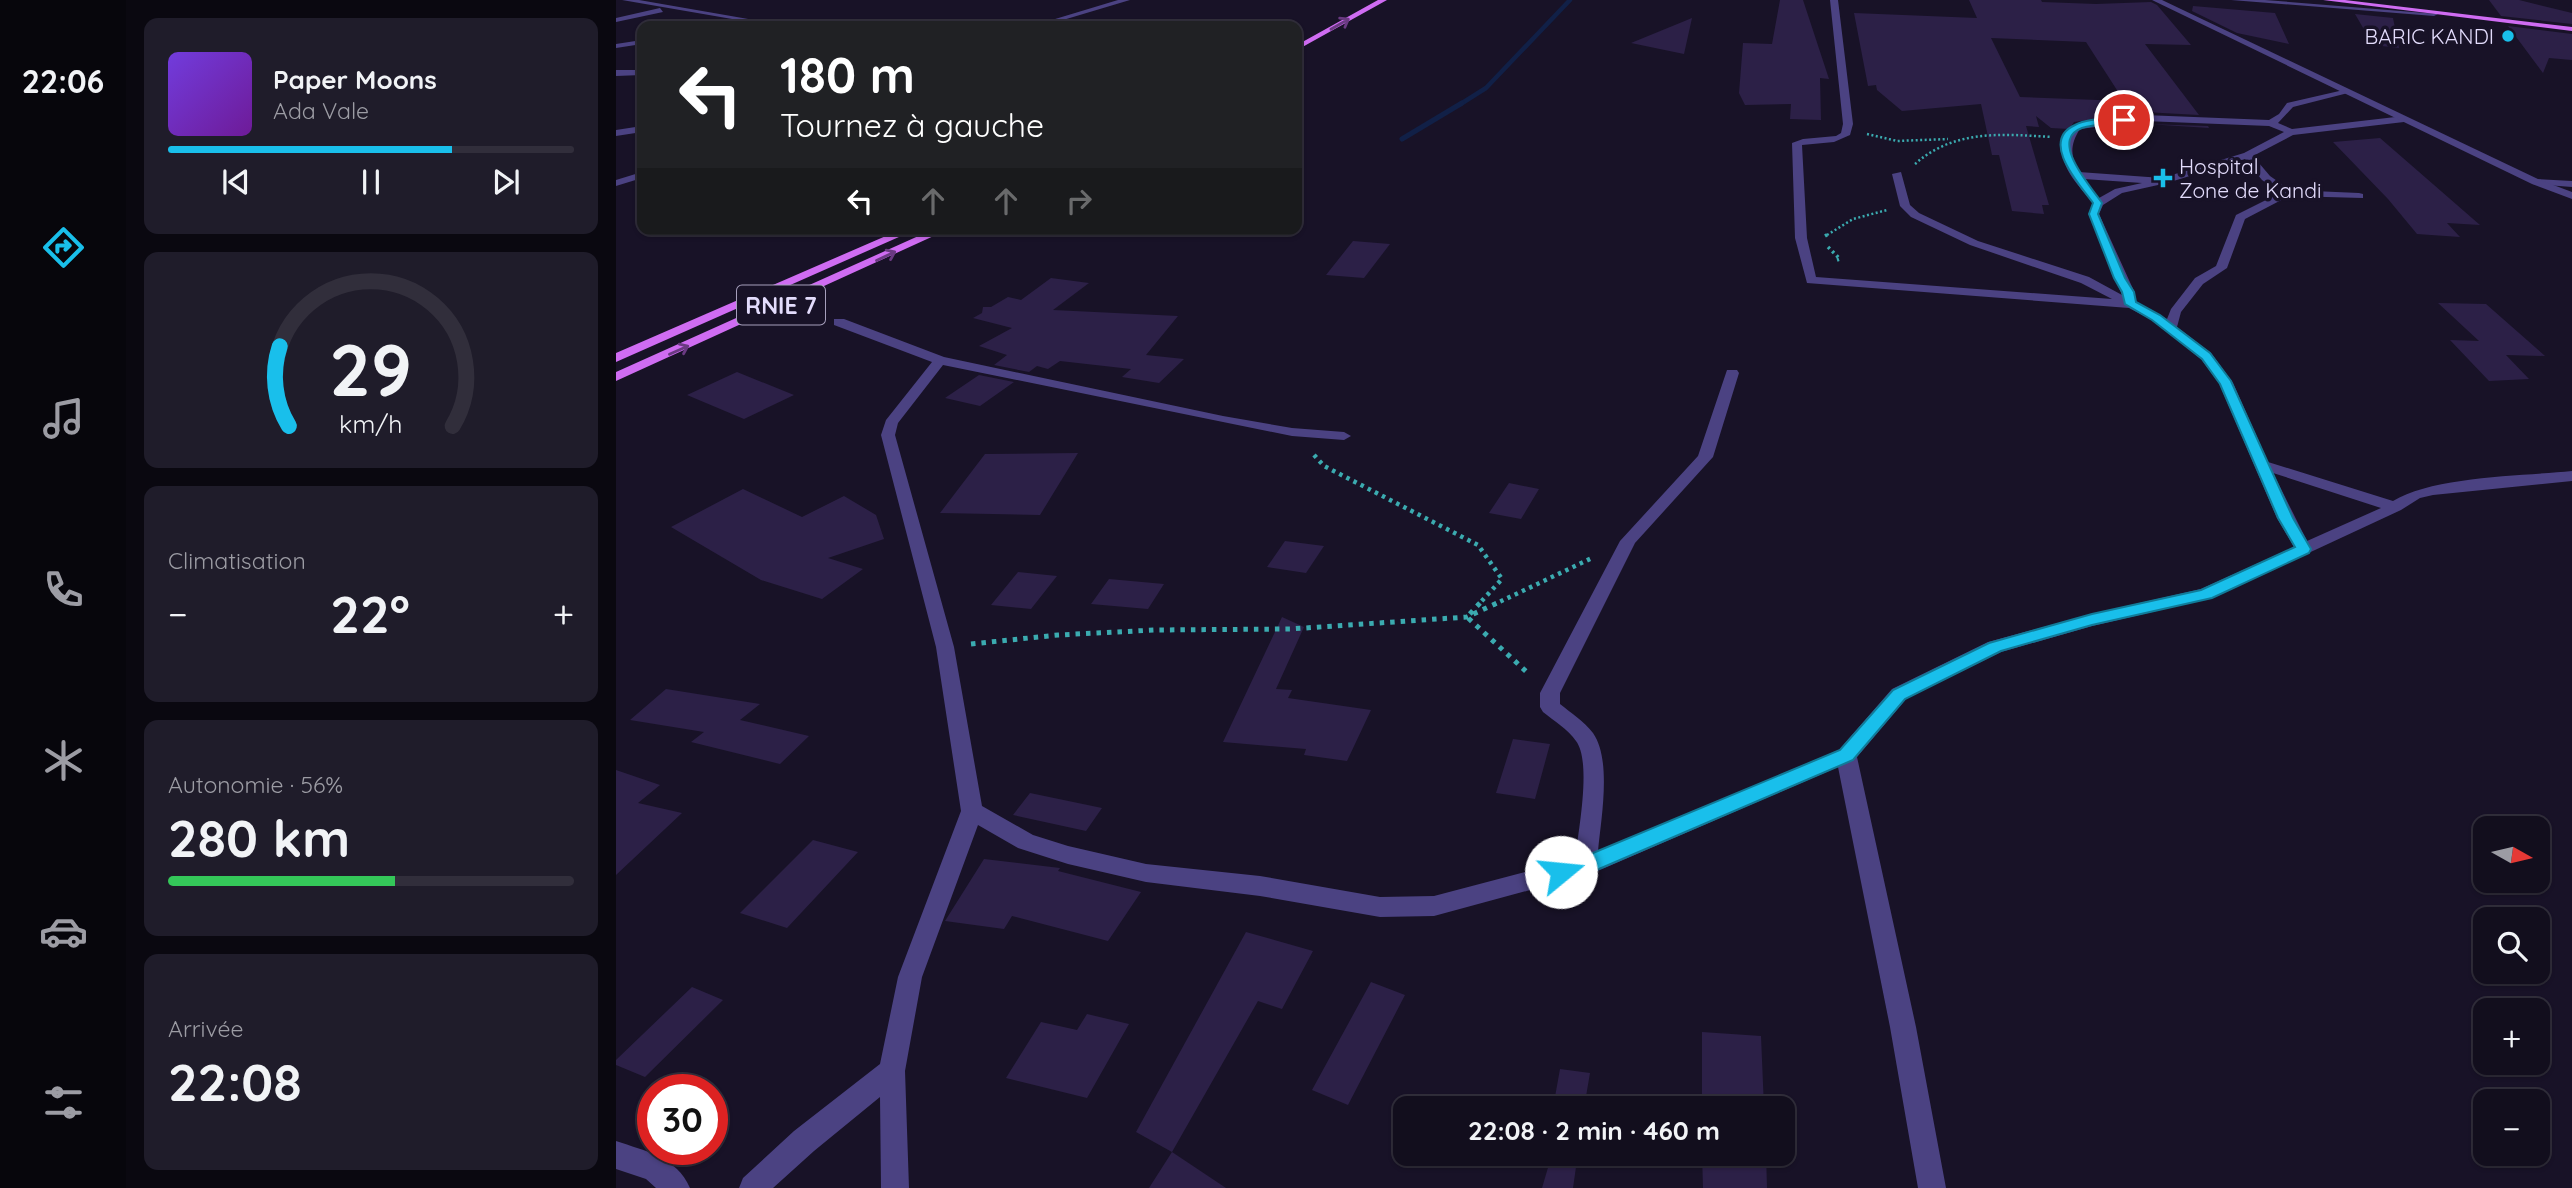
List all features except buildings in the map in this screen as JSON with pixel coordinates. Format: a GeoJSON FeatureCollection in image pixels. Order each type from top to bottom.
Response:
{"type":"FeatureCollection","features":[{"type":"Feature","properties":{"kind":"main road"},"geometry":{"type":"LineString","coordinates":[[1302,34],[1366,0]]}},
{"type":"Feature","properties":{"kind":"main road"},"geometry":{"type":"LineString","coordinates":[[1302,45],[1383,0]]}},
{"type":"Feature","properties":{"kind":"main road"},"geometry":{"type":"LineString","coordinates":[[2327,0],[2572,29]]}},
{"type":"Feature","properties":{"kind":"main road","name":"RNIE 7"},"geometry":{"type":"LineString","coordinates":[[616,358],[898,235]]}},
{"type":"Feature","properties":{"kind":"main road","name":"RNIE 7"},"geometry":{"type":"LineString","coordinates":[[616,377],[931,235]]}},
{"type":"Feature","properties":{"kind":"street"},"geometry":{"type":"LineString","coordinates":[[626,0],[755,21]]}},
{"type":"Feature","properties":{"kind":"street"},"geometry":{"type":"LineString","coordinates":[[1053,21],[1126,0]]}},
{"type":"Feature","properties":{"kind":"street"},"geometry":{"type":"LineString","coordinates":[[1834,0],[1848,124],[1845,135],[1841,138],[1797,143],[1801,238],[1811,280],[2130,304]]}},
{"type":"Feature","properties":{"kind":"street"},"geometry":{"type":"LineString","coordinates":[[2156,0],[2536,182],[2572,196]]}},
{"type":"Feature","properties":{"kind":"street"},"geometry":{"type":"LineString","coordinates":[[2235,0],[2434,14]]}},
{"type":"Feature","properties":{"kind":"street"},"geometry":{"type":"LineString","coordinates":[[616,20],[675,7]]}},
{"type":"Feature","properties":{"kind":"street"},"geometry":{"type":"LineString","coordinates":[[616,46],[637,43]]}},
{"type":"Feature","properties":{"kind":"street"},"geometry":{"type":"LineString","coordinates":[[616,73],[637,73]]}},
{"type":"Feature","properties":{"kind":"street"},"geometry":{"type":"LineString","coordinates":[[2272,123],[2282,116],[2290,104],[2344,91]]}},
{"type":"Feature","properties":{"kind":"street"},"geometry":{"type":"LineString","coordinates":[[2098,203],[2076,175],[2065,151],[2067,138],[2077,127],[2144,118],[2272,123],[2291,132]]}},
{"type":"Feature","properties":{"kind":"street"},"geometry":{"type":"LineString","coordinates":[[2130,304],[2128,292],[2094,214],[2098,203],[2119,191],[2163,181],[2247,155],[2291,132],[2404,119]]}},
{"type":"Feature","properties":{"kind":"street"},"geometry":{"type":"LineString","coordinates":[[616,133],[637,130]]}},
{"type":"Feature","properties":{"kind":"street"},"geometry":{"type":"LineString","coordinates":[[2247,155],[2266,178],[2287,193]]}},
{"type":"Feature","properties":{"kind":"street"},"geometry":{"type":"LineString","coordinates":[[2076,175],[2163,181]]}},
{"type":"Feature","properties":{"kind":"street"},"geometry":{"type":"LineString","coordinates":[[616,183],[637,177]]}},
{"type":"Feature","properties":{"kind":"street"},"geometry":{"type":"LineString","coordinates":[[1898,178],[1905,206],[1915,215],[1974,243],[2085,280],[2156,317],[2206,356],[2226,383],[2286,518],[2303,549]]}},
{"type":"Feature","properties":{"kind":"street"},"geometry":{"type":"LineString","coordinates":[[2536,182],[2572,184]]}},
{"type":"Feature","properties":{"kind":"street"},"geometry":{"type":"LineString","coordinates":[[2170,329],[2175,312],[2199,281],[2221,268],[2240,217],[2287,193],[2359,196]]}},
{"type":"Feature","properties":{"kind":"street"},"geometry":{"type":"LineString","coordinates":[[839,322],[940,360],[1210,418],[1292,432],[1344,436]]}},
{"type":"Feature","properties":{"kind":"street"},"geometry":{"type":"LineString","coordinates":[[895,1188],[892,1071],[910,977],[972,811],[945,647],[888,435],[891,424],[940,360]]}},
{"type":"Feature","properties":{"kind":"street"},"geometry":{"type":"LineString","coordinates":[[1585,866],[1593,797],[1590,745],[1582,734],[1550,707],[1550,693],[1628,541],[1705,457],[1732,373]]}},
{"type":"Feature","properties":{"kind":"street"},"geometry":{"type":"LineString","coordinates":[[2263,465],[2395,507]]}},
{"type":"Feature","properties":{"kind":"street"},"geometry":{"type":"LineString","coordinates":[[972,811],[1026,842],[1146,873],[1260,886],[1380,907],[1434,906],[1585,866],[1846,755],[1899,694],[1995,647],[2092,620],[2206,594],[2395,507],[2414,495],[2432,490],[2572,476]]}},
{"type":"Feature","properties":{"kind":"street"},"geometry":{"type":"LineString","coordinates":[[1846,755],[1903,1027],[1931,1188]]}},
{"type":"Feature","properties":{"kind":"street"},"geometry":{"type":"LineString","coordinates":[[753,1188],[804,1140],[892,1071]]}},
{"type":"Feature","properties":{"kind":"street"},"geometry":{"type":"LineString","coordinates":[[616,1155],[655,1168],[676,1188]]}},
{"type":"Feature","properties":{"kind":"path"},"geometry":{"type":"LineString","coordinates":[[1848,124],[1877,138],[1903,142],[1985,135],[2067,138]]}},
{"type":"Feature","properties":{"kind":"path"},"geometry":{"type":"LineString","coordinates":[[1898,178],[1919,159],[1951,139]]}},
{"type":"Feature","properties":{"kind":"path"},"geometry":{"type":"LineString","coordinates":[[1807,272],[1840,259],[1821,239],[1853,219],[1905,206]]}},
{"type":"Feature","properties":{"kind":"path"},"geometry":{"type":"LineString","coordinates":[[1292,432],[1324,466],[1478,544],[1502,579],[1467,617]]}},
{"type":"Feature","properties":{"kind":"path"},"geometry":{"type":"LineString","coordinates":[[945,647],[1058,635],[1155,630],[1290,629],[1467,617],[1628,541]]}},
{"type":"Feature","properties":{"kind":"path"},"geometry":{"type":"LineString","coordinates":[[1467,617],[1550,693]]}},
{"type":"Feature","properties":{"kind":"waterway"},"geometry":{"type":"LineString","coordinates":[[1459,105],[1486,88],[1570,0]]}},
{"type":"Feature","properties":{"kind":"waterway"},"geometry":{"type":"LineString","coordinates":[[1402,139],[1462,103]]}},
{"type":"Feature","properties":{"kind":"place","name":"BARIC KANDI"},"geometry":{"type":"Point","coordinates":[2508,36]}},
{"type":"Feature","properties":{"kind":"place","name":"Hospital Zone de Kandi"},"geometry":{"type":"Point","coordinates":[2163,178]}},
{"type":"Feature","properties":{"kind":"route"},"geometry":{"type":"LineString","coordinates":[[1561,872],[1585,866],[1846,755],[1899,694],[1995,647],[2092,620],[2206,594],[2303,549],[2286,518],[2226,383],[2206,356],[2156,317],[2130,304],[2128,292],[2094,214],[2098,203],[2069,164],[2065,151],[2067,138],[2077,127],[2103,121],[2124,120]]}}]}
